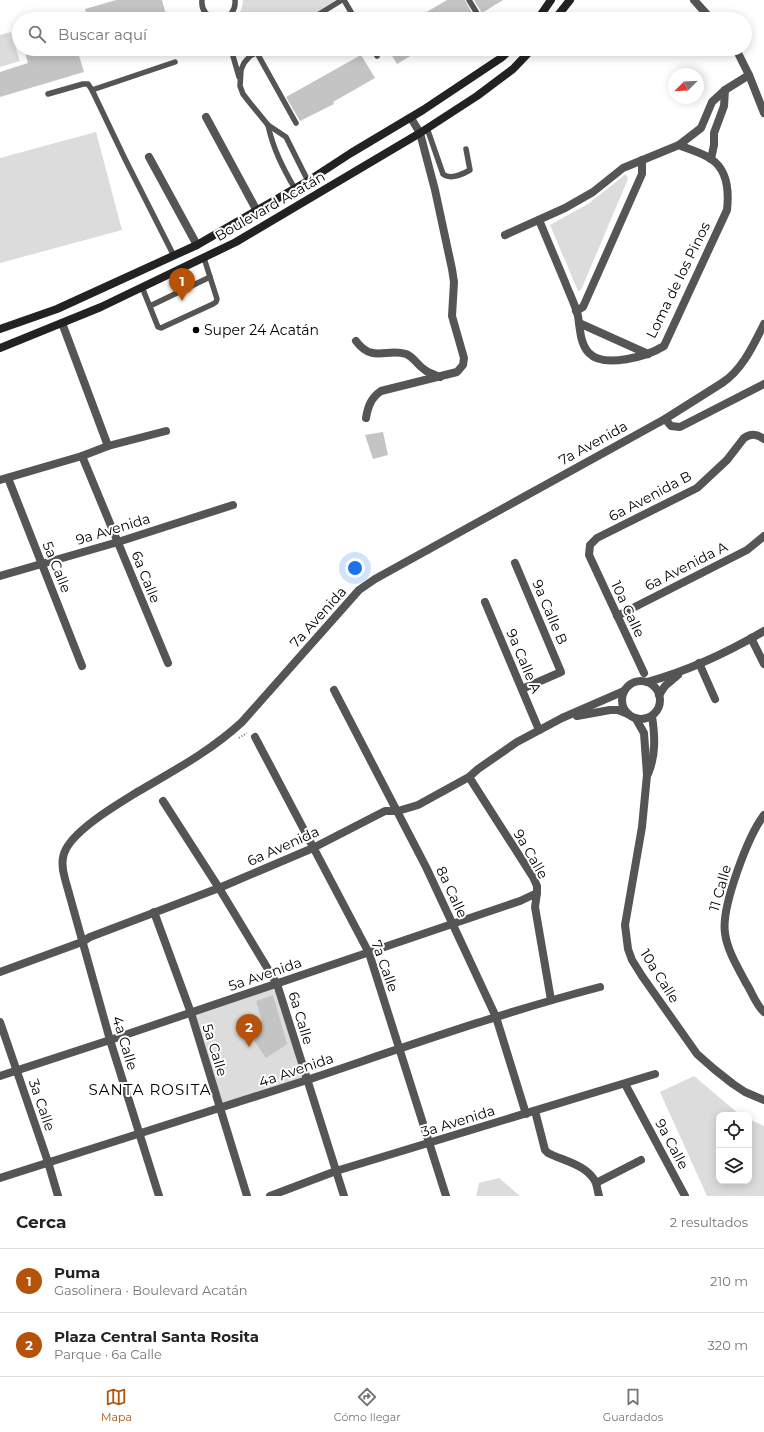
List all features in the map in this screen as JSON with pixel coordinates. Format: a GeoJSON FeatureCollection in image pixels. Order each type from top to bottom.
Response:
{"type":"FeatureCollection","features":[{"type":"Feature","properties":{"kind":"main road"},"geometry":{"type":"LineString","coordinates":[[543,12],[551,0]]}},
{"type":"Feature","properties":{"kind":"main road"},"geometry":{"type":"LineString","coordinates":[[561,12],[570,0]]}},
{"type":"Feature","properties":{"kind":"main road","name":"Boulevard Acatán"},"geometry":{"type":"LineString","coordinates":[[0,329],[57,309],[196,245],[258,211],[351,153],[411,118],[503,56]]}},
{"type":"Feature","properties":{"kind":"main road","name":"Boulevard Acatán"},"geometry":{"type":"LineString","coordinates":[[0,348],[101,307],[236,242],[420,133],[477,96],[513,69],[525,56]]}},
{"type":"Feature","properties":{"kind":"street"},"geometry":{"type":"LineString","coordinates":[[694,0],[705,12]]}},
{"type":"Feature","properties":{"kind":"street"},"geometry":{"type":"LineString","coordinates":[[739,56],[764,113]]}},
{"type":"Feature","properties":{"kind":"street"},"geometry":{"type":"LineString","coordinates":[[505,235],[565,208],[592,192],[623,168],[679,146],[701,128],[712,102],[725,90],[749,76]]}},
{"type":"Feature","properties":{"kind":"street"},"geometry":{"type":"LineString","coordinates":[[711,159],[714,145],[714,133],[724,106],[725,90]]}},
{"type":"Feature","properties":{"kind":"street"},"geometry":{"type":"LineString","coordinates":[[206,117],[258,211]]}},
{"type":"Feature","properties":{"kind":"street"},"geometry":{"type":"LineString","coordinates":[[366,418],[368,406],[374,396],[381,391],[457,372],[463,365],[464,358],[452,316],[454,282],[452,269],[435,190],[420,133],[411,118]]}},
{"type":"Feature","properties":{"kind":"street"},"geometry":{"type":"LineString","coordinates":[[701,128],[714,133]]}},
{"type":"Feature","properties":{"kind":"street","name":"Loma de los Pinos"},"geometry":{"type":"LineString","coordinates":[[539,220],[576,311],[586,349],[593,357],[598,360],[610,361],[648,354],[664,346],[727,210],[727,182],[721,170],[711,159],[679,146]]}},
{"type":"Feature","properties":{"kind":"street"},"geometry":{"type":"LineString","coordinates":[[150,157],[196,245]]}},
{"type":"Feature","properties":{"kind":"street"},"geometry":{"type":"LineString","coordinates":[[576,311],[583,307],[642,174],[642,160]]}},
{"type":"Feature","properties":{"kind":"street"},"geometry":{"type":"LineString","coordinates":[[62,323],[108,446]]}},
{"type":"Feature","properties":{"kind":"street"},"geometry":{"type":"LineString","coordinates":[[579,323],[648,354]]}},
{"type":"Feature","properties":{"kind":"street","name":"7a Avenida"},"geometry":{"type":"LineString","coordinates":[[82,942],[63,871],[63,855],[71,841],[108,810],[195,758],[228,735],[242,722],[359,590],[375,579],[665,419],[729,379],[735,373],[748,353],[764,324]]}},
{"type":"Feature","properties":{"kind":"street"},"geometry":{"type":"LineString","coordinates":[[356,341],[368,352],[383,354],[395,353],[410,356],[426,371],[440,376]]}},
{"type":"Feature","properties":{"kind":"street"},"geometry":{"type":"LineString","coordinates":[[665,419],[672,426],[680,427],[764,384]]}},
{"type":"Feature","properties":{"kind":"street"},"geometry":{"type":"LineString","coordinates":[[4,479],[82,456],[108,446],[166,431]]}},
{"type":"Feature","properties":{"kind":"street","name":"6a Avenida B"},"geometry":{"type":"LineString","coordinates":[[589,555],[590,545],[594,540],[697,488],[726,460],[747,436],[755,434],[764,439]]}},
{"type":"Feature","properties":{"kind":"street","name":"6a Calle"},"geometry":{"type":"LineString","coordinates":[[82,456],[168,663]]}},
{"type":"Feature","properties":{"kind":"street","name":"5a Calle"},"geometry":{"type":"LineString","coordinates":[[4,479],[42,563],[82,666]]}},
{"type":"Feature","properties":{"kind":"street","name":"9a Avenida"},"geometry":{"type":"LineString","coordinates":[[0,576],[118,542],[233,505]]}},
{"type":"Feature","properties":{"kind":"street","name":"6a Avenida A"},"geometry":{"type":"LineString","coordinates":[[617,616],[747,550],[764,536]]}},
{"type":"Feature","properties":{"kind":"street","name":"10a Calle"},"geometry":{"type":"LineString","coordinates":[[589,555],[644,673]]}},
{"type":"Feature","properties":{"kind":"street","name":"9a Calle B"},"geometry":{"type":"LineString","coordinates":[[515,563],[561,672],[522,689]]}},
{"type":"Feature","properties":{"kind":"street","name":"9a Calle A"},"geometry":{"type":"LineString","coordinates":[[485,602],[539,730]]}},
{"type":"Feature","properties":{"kind":"street"},"geometry":{"type":"LineString","coordinates":[[647,682],[657,690],[659,695],[659,707],[652,716],[636,719],[628,714],[622,703],[624,691],[631,684],[642,681],[647,682],[685,670],[764,631]]}},
{"type":"Feature","properties":{"kind":"street"},"geometry":{"type":"LineString","coordinates":[[751,638],[764,664]]}},
{"type":"Feature","properties":{"kind":"street"},"geometry":{"type":"LineString","coordinates":[[699,663],[715,699]]}},
{"type":"Feature","properties":{"kind":"street"},"geometry":{"type":"LineString","coordinates":[[659,695],[665,686],[685,670]]}},
{"type":"Feature","properties":{"kind":"street","name":"8a Calle"},"geometry":{"type":"LineString","coordinates":[[334,690],[426,867],[496,1017],[526,1114]]}},
{"type":"Feature","properties":{"kind":"street","name":"6a Avenida"},"geometry":{"type":"LineString","coordinates":[[0,972],[82,942],[154,912],[219,888],[313,848],[385,811],[398,811],[418,805],[469,777],[517,742],[562,718],[624,691]]}},
{"type":"Feature","properties":{"kind":"street","name":"6a Avenida"},"geometry":{"type":"LineString","coordinates":[[562,718],[610,710],[618,710],[628,714]]}},
{"type":"Feature","properties":{"kind":"street","name":"10a Calle"},"geometry":{"type":"LineString","coordinates":[[647,775],[652,764],[655,749],[652,716]]}},
{"type":"Feature","properties":{"kind":"street","name":"10a Calle"},"geometry":{"type":"LineString","coordinates":[[636,719],[644,733],[647,775],[642,827],[625,926],[628,949],[632,960],[642,976],[698,1054],[733,1084],[745,1092],[764,1100]]}},
{"type":"Feature","properties":{"kind":"street","name":"7a Calle"},"geometry":{"type":"LineString","coordinates":[[255,737],[370,953],[428,1144],[446,1196]]}},
{"type":"Feature","properties":{"kind":"street","name":"9a Calle"},"geometry":{"type":"LineString","coordinates":[[469,777],[533,877],[537,886],[535,907],[551,1000]]}},
{"type":"Feature","properties":{"kind":"street","name":"6a Calle"},"geometry":{"type":"LineString","coordinates":[[163,801],[219,888],[277,984],[344,1196]]}},
{"type":"Feature","properties":{"kind":"street","name":"11 Calle"},"geometry":{"type":"LineString","coordinates":[[764,815],[758,823],[746,847],[724,917],[724,931],[727,943],[744,979],[764,1012]]}},
{"type":"Feature","properties":{"kind":"street","name":"5a Avenida"},"geometry":{"type":"LineString","coordinates":[[0,1076],[191,1014],[370,953],[520,901],[537,893]]}},
{"type":"Feature","properties":{"kind":"street","name":"5a Calle"},"geometry":{"type":"LineString","coordinates":[[154,912],[191,1014],[247,1196]]}},
{"type":"Feature","properties":{"kind":"street","name":"4a Calle"},"geometry":{"type":"LineString","coordinates":[[82,942],[110,1040],[159,1196]]}},
{"type":"Feature","properties":{"kind":"street","name":"4a Avenida"},"geometry":{"type":"LineString","coordinates":[[0,1178],[307,1080],[496,1017],[600,987]]}},
{"type":"Feature","properties":{"kind":"street","name":"3a Calle"},"geometry":{"type":"LineString","coordinates":[[0,1022],[48,1162],[58,1196]]}},
{"type":"Feature","properties":{"kind":"street","name":"3a Avenida"},"geometry":{"type":"LineString","coordinates":[[270,1196],[336,1171],[655,1074]]}},
{"type":"Feature","properties":{"kind":"street","name":"9a Calle"},"geometry":{"type":"LineString","coordinates":[[625,1084],[685,1196]]}},
{"type":"Feature","properties":{"kind":"street"},"geometry":{"type":"LineString","coordinates":[[535,1111],[544,1150],[584,1169],[596,1183],[599,1196]]}},
{"type":"Feature","properties":{"kind":"street"},"geometry":{"type":"LineString","coordinates":[[596,1183],[641,1160]]}},
{"type":"Feature","properties":{"kind":"lane"},"geometry":{"type":"LineString","coordinates":[[202,0],[205,12]]}},
{"type":"Feature","properties":{"kind":"lane"},"geometry":{"type":"LineString","coordinates":[[232,12],[235,0]]}},
{"type":"Feature","properties":{"kind":"lane"},"geometry":{"type":"LineString","coordinates":[[323,12],[343,0],[351,12]]}},
{"type":"Feature","properties":{"kind":"lane"},"geometry":{"type":"LineString","coordinates":[[469,0],[476,12]]}},
{"type":"Feature","properties":{"kind":"lane"},"geometry":{"type":"LineString","coordinates":[[233,56],[240,78]]}},
{"type":"Feature","properties":{"kind":"lane"},"geometry":{"type":"LineString","coordinates":[[250,56],[244,62],[241,70],[240,86],[243,94],[268,125],[286,137],[308,181]]}},
{"type":"Feature","properties":{"kind":"lane"},"geometry":{"type":"LineString","coordinates":[[259,56],[296,123]]}},
{"type":"Feature","properties":{"kind":"lane"},"geometry":{"type":"LineString","coordinates":[[92,90],[175,62]]}},
{"type":"Feature","properties":{"kind":"lane"},"geometry":{"type":"LineString","coordinates":[[48,94],[83,84],[88,84],[124,159],[174,256]]}},
{"type":"Feature","properties":{"kind":"lane"},"geometry":{"type":"LineString","coordinates":[[268,125],[275,150],[294,189]]}},
{"type":"Feature","properties":{"kind":"lane"},"geometry":{"type":"LineString","coordinates":[[427,128],[443,174],[446,177],[470,170],[466,149]]}},
{"type":"Feature","properties":{"kind":"lane"},"geometry":{"type":"LineString","coordinates":[[142,287],[158,327],[161,328],[214,304],[217,299],[204,258]]}},
{"type":"Feature","properties":{"kind":"lane"},"geometry":{"type":"LineString","coordinates":[[150,306],[210,277]]}},
{"type":"Feature","properties":{"kind":"path"},"geometry":{"type":"LineString","coordinates":[[228,735],[233,742],[250,730],[255,737]]}},
{"type":"Feature","properties":{"kind":"shaded area"},"geometry":{"type":"Polygon","coordinates":[[[243,0],[336,0],[317,12],[240,12],[243,0]]]}},
{"type":"Feature","properties":{"kind":"shaded area"},"geometry":{"type":"Polygon","coordinates":[[[11,32],[12,56],[18,56],[20,61],[0,67],[0,35],[11,32]]]}},
{"type":"Feature","properties":{"kind":"shaded area"},"geometry":{"type":"Polygon","coordinates":[[[96,132],[122,230],[0,263],[0,158],[96,132]]]}},
{"type":"Feature","properties":{"kind":"shaded area"},"geometry":{"type":"Polygon","coordinates":[[[626,174],[628,179],[581,290],[578,291],[550,225],[588,204],[626,174]]]}},
{"type":"Feature","properties":{"kind":"shaded area"},"geometry":{"type":"Polygon","coordinates":[[[277,984],[307,1080],[220,1108],[191,1013],[277,984]]]}},
{"type":"Feature","properties":{"kind":"shaded area"},"geometry":{"type":"Polygon","coordinates":[[[694,1076],[736,1112],[716,1112],[716,1184],[752,1184],[752,1120],[764,1126],[764,1196],[707,1196],[660,1092],[694,1076]]]}},
{"type":"Feature","properties":{"kind":"shaded area"},"geometry":{"type":"Polygon","coordinates":[[[499,1178],[520,1196],[476,1196],[479,1183],[499,1178]]]}},
{"type":"Feature","properties":{"kind":"building"},"geometry":{"type":"Polygon","coordinates":[[[116,0],[162,0],[165,12],[86,12],[85,9],[116,0]]]}},
{"type":"Feature","properties":{"kind":"building"},"geometry":{"type":"Polygon","coordinates":[[[447,0],[465,0],[471,12],[427,12],[447,0]]]}},
{"type":"Feature","properties":{"kind":"building"},"geometry":{"type":"Polygon","coordinates":[[[474,0],[503,0],[484,12],[481,12],[474,0]]]}},
{"type":"Feature","properties":{"kind":"building"},"geometry":{"type":"Polygon","coordinates":[[[26,56],[79,56],[84,72],[0,97],[0,72],[28,63],[26,56]]]}},
{"type":"Feature","properties":{"kind":"building"},"geometry":{"type":"Polygon","coordinates":[[[359,56],[362,56],[375,78],[333,102],[334,104],[300,121],[286,97],[359,56]]]}},
{"type":"Feature","properties":{"kind":"building"},"geometry":{"type":"Polygon","coordinates":[[[392,56],[410,56],[397,64],[392,56]]]}},
{"type":"Feature","properties":{"kind":"building"},"geometry":{"type":"Polygon","coordinates":[[[383,432],[388,455],[373,459],[365,435],[383,432]]]}},
{"type":"Feature","properties":{"kind":"building"},"geometry":{"type":"Polygon","coordinates":[[[273,995],[287,1044],[266,1058],[251,1036],[257,1032],[254,1026],[262,1021],[256,1001],[273,995]]]}},
{"type":"Feature","properties":{"kind":"place","name":"Puma"},"geometry":{"type":"Point","coordinates":[182,301]}},
{"type":"Feature","properties":{"kind":"place","name":"Super 24 Acatán"},"geometry":{"type":"Point","coordinates":[196,330]}},
{"type":"Feature","properties":{"kind":"place","name":"Plaza Central Santa Rosita"},"geometry":{"type":"Point","coordinates":[249,1047]}},
{"type":"Feature","properties":{"kind":"district","name":"SANTA ROSITA"},"geometry":{"type":"Point","coordinates":[150,1090]}}]}
